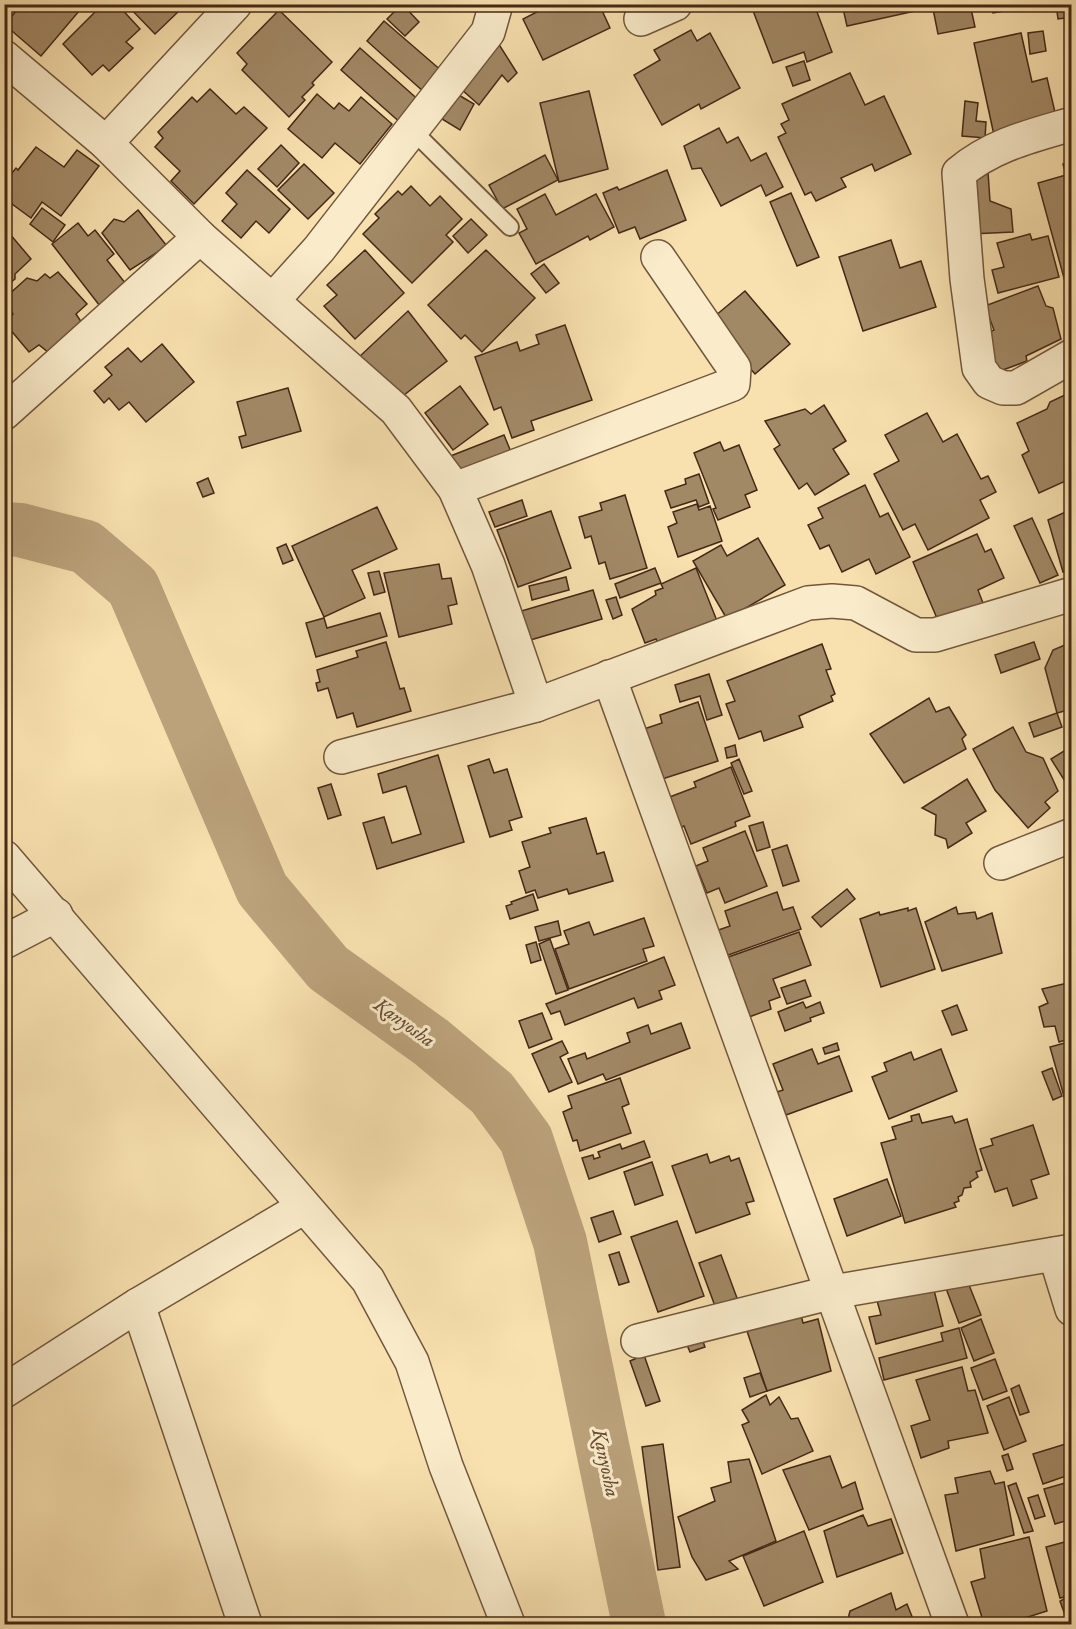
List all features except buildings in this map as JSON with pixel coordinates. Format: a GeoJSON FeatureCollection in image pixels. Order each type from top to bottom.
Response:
{"type":"FeatureCollection","features":[{"type":"Feature","properties":{"kind":"street"},"geometry":{"type":"LineString","coordinates":[[106,143],[235,4]]}},
{"type":"Feature","properties":{"kind":"street"},"geometry":{"type":"LineString","coordinates":[[273,300],[319,249],[488,32],[496,4]]}},
{"type":"Feature","properties":{"kind":"street"},"geometry":{"type":"LineString","coordinates":[[641,19],[675,4]]}},
{"type":"Feature","properties":{"kind":"street"},"geometry":{"type":"LineString","coordinates":[[4,57],[106,143],[201,237],[396,410],[455,489],[488,565],[536,705]]}},
{"type":"Feature","properties":{"kind":"street"},"geometry":{"type":"LineString","coordinates":[[1071,124],[1002,145],[977,158],[959,172],[967,279],[979,368],[989,382],[1003,388],[1016,388],[1071,356]]}},
{"type":"Feature","properties":{"kind":"street"},"geometry":{"type":"LineString","coordinates":[[4,413],[201,237]]}},
{"type":"Feature","properties":{"kind":"street"},"geometry":{"type":"LineString","coordinates":[[455,489],[733,384],[734,368],[658,256]]}},
{"type":"Feature","properties":{"kind":"street"},"geometry":{"type":"LineString","coordinates":[[341,756],[536,705],[808,603],[832,601],[855,603],[916,635],[935,634],[1071,594]]}},
{"type":"Feature","properties":{"kind":"street"},"geometry":{"type":"LineString","coordinates":[[609,678],[952,1624]]}},
{"type":"Feature","properties":{"kind":"street"},"geometry":{"type":"LineString","coordinates":[[1001,863],[1071,835]]}},
{"type":"Feature","properties":{"kind":"street"},"geometry":{"type":"LineString","coordinates":[[4,857],[368,1280],[412,1362],[446,1466],[508,1624]]}},
{"type":"Feature","properties":{"kind":"street"},"geometry":{"type":"LineString","coordinates":[[4,942],[56,915]]}},
{"type":"Feature","properties":{"kind":"street"},"geometry":{"type":"LineString","coordinates":[[4,1391],[138,1305],[304,1207]]}},
{"type":"Feature","properties":{"kind":"street"},"geometry":{"type":"LineString","coordinates":[[638,1341],[833,1293],[1063,1252],[1071,1309]]}},
{"type":"Feature","properties":{"kind":"street"},"geometry":{"type":"LineString","coordinates":[[138,1305],[245,1624]]}},
{"type":"Feature","properties":{"kind":"lane"},"geometry":{"type":"LineString","coordinates":[[411,129],[510,227]]}},
{"type":"Feature","properties":{"kind":"waterway","name":"Kanyosha"},"geometry":{"type":"LineString","coordinates":[[4,529],[20,530],[86,547],[133,587],[262,889],[328,968],[431,1042],[492,1093],[526,1139],[560,1242],[639,1624]]}}]}
